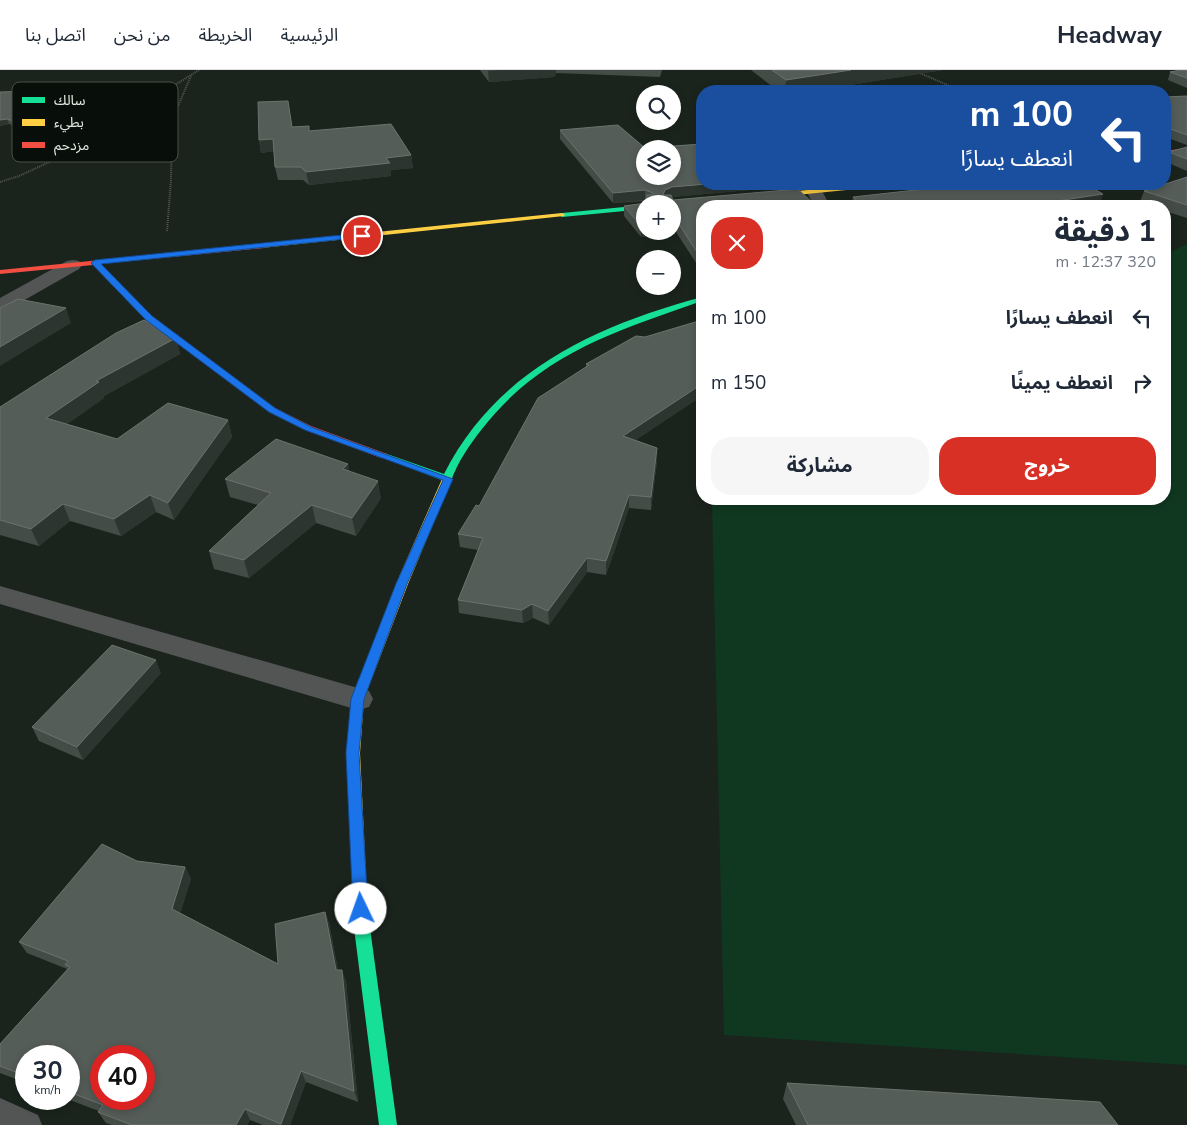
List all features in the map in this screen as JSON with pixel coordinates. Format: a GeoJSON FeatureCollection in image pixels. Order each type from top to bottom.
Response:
{"type":"FeatureCollection","features":[{"type":"Feature","properties":{"kind":"street"},"geometry":{"type":"LineString","coordinates":[[1171,152],[1187,150]]}},
{"type":"Feature","properties":{"kind":"street"},"geometry":{"type":"LineString","coordinates":[[758,197],[832,190]]}},
{"type":"Feature","properties":{"kind":"street"},"geometry":{"type":"LineString","coordinates":[[814,192],[819,200]]}},
{"type":"Feature","properties":{"kind":"street"},"geometry":{"type":"LineString","coordinates":[[0,272],[636,208]]}},
{"type":"Feature","properties":{"kind":"street"},"geometry":{"type":"LineString","coordinates":[[95,263],[149,318],[272,410],[308,428],[448,479]]}},
{"type":"Feature","properties":{"kind":"street"},"geometry":{"type":"LineString","coordinates":[[0,306],[73,265]]}},
{"type":"Feature","properties":{"kind":"street"},"geometry":{"type":"LineString","coordinates":[[388,1125],[362,928],[352,753],[358,699],[402,584],[453,466],[474,431],[510,394],[540,369],[581,344],[696,301]]}},
{"type":"Feature","properties":{"kind":"street"},"geometry":{"type":"LineString","coordinates":[[0,595],[358,699]]}},
{"type":"Feature","properties":{"kind":"lane"},"geometry":{"type":"LineString","coordinates":[[0,1111],[28,1125]]}},
{"type":"Feature","properties":{"kind":"path"},"geometry":{"type":"LineString","coordinates":[[178,84],[199,70]]}},
{"type":"Feature","properties":{"kind":"path"},"geometry":{"type":"LineString","coordinates":[[913,70],[947,85]]}},
{"type":"Feature","properties":{"kind":"path"},"geometry":{"type":"LineString","coordinates":[[178,107],[192,76]]}},
{"type":"Feature","properties":{"kind":"path"},"geometry":{"type":"LineString","coordinates":[[0,182],[49,162]]}},
{"type":"Feature","properties":{"kind":"path"},"geometry":{"type":"LineString","coordinates":[[165,256],[171,162]]}},
{"type":"Feature","properties":{"kind":"green space"},"geometry":{"type":"Polygon","coordinates":[[[1187,244],[1187,1065],[724,1035],[712,505],[1171,505],[1171,252],[1187,244]]]}},
{"type":"Feature","properties":{"kind":"building"},"geometry":{"type":"Polygon","coordinates":[[[772,70],[851,70],[786,80],[772,70]]]}},
{"type":"Feature","properties":{"kind":"building"},"geometry":{"type":"Polygon","coordinates":[[[1187,70],[1187,78],[1170,72],[1187,70]]]}},
{"type":"Feature","properties":{"kind":"building"},"geometry":{"type":"Polygon","coordinates":[[[0,92],[12,92],[12,120],[0,120],[0,92]]]}},
{"type":"Feature","properties":{"kind":"building"},"geometry":{"type":"Polygon","coordinates":[[[1187,96],[1187,135],[1171,129],[1171,97],[1187,96]]]}},
{"type":"Feature","properties":{"kind":"building"},"geometry":{"type":"Polygon","coordinates":[[[288,101],[292,127],[309,126],[309,131],[391,124],[411,155],[386,158],[390,163],[306,172],[301,167],[275,167],[273,139],[259,140],[258,102],[288,101]]]}},
{"type":"Feature","properties":{"kind":"building"},"geometry":{"type":"Polygon","coordinates":[[[618,125],[636,140],[636,185],[681,185],[681,145],[696,144],[696,185],[672,187],[665,190],[663,195],[653,195],[653,193],[645,190],[613,193],[560,130],[618,125]]]}},
{"type":"Feature","properties":{"kind":"building"},"geometry":{"type":"Polygon","coordinates":[[[1187,147],[1187,159],[1171,153],[1187,147]]]}},
{"type":"Feature","properties":{"kind":"building"},"geometry":{"type":"Polygon","coordinates":[[[1187,177],[1187,205],[1144,191],[1171,190],[1171,182],[1187,177]]]}},
{"type":"Feature","properties":{"kind":"building"},"geometry":{"type":"Polygon","coordinates":[[[799,190],[810,200],[696,200],[696,251],[681,227],[681,199],[799,190]]]}},
{"type":"Feature","properties":{"kind":"building"},"geometry":{"type":"Polygon","coordinates":[[[916,190],[1096,190],[1103,194],[1064,200],[856,200],[853,197],[916,190]]]}},
{"type":"Feature","properties":{"kind":"building"},"geometry":{"type":"Polygon","coordinates":[[[636,204],[636,220],[624,206],[636,204]]]}},
{"type":"Feature","properties":{"kind":"building"},"geometry":{"type":"Polygon","coordinates":[[[18,299],[66,308],[0,347],[0,308],[18,299]]]}},
{"type":"Feature","properties":{"kind":"building"},"geometry":{"type":"Polygon","coordinates":[[[144,320],[176,338],[96,381],[99,382],[46,418],[117,439],[168,403],[228,420],[168,503],[150,495],[114,519],[63,504],[31,529],[0,520],[0,407],[116,333],[144,320]]]}},
{"type":"Feature","properties":{"kind":"building"},"geometry":{"type":"Polygon","coordinates":[[[696,322],[696,388],[623,436],[657,448],[651,497],[629,495],[606,561],[587,558],[548,611],[532,604],[522,610],[458,600],[483,538],[458,534],[476,505],[479,506],[538,398],[589,365],[586,364],[636,336],[645,337],[696,322]]]}},
{"type":"Feature","properties":{"kind":"building"},"geometry":{"type":"Polygon","coordinates":[[[276,439],[348,464],[343,469],[378,481],[352,518],[312,505],[244,560],[209,551],[271,493],[225,479],[276,439]]]}},
{"type":"Feature","properties":{"kind":"building"},"geometry":{"type":"Polygon","coordinates":[[[112,645],[156,660],[77,747],[32,727],[112,645]]]}},
{"type":"Feature","properties":{"kind":"building"},"geometry":{"type":"Polygon","coordinates":[[[102,844],[137,861],[185,867],[172,909],[278,964],[275,924],[325,912],[336,970],[342,970],[354,1091],[301,1071],[281,1124],[245,1109],[236,1125],[132,1125],[98,1112],[99,1110],[155,1110],[155,1045],[90,1045],[90,1100],[80,1096],[80,1045],[15,1045],[15,1072],[0,1066],[0,1044],[70,967],[65,965],[68,961],[19,942],[102,844]]]}},
{"type":"Feature","properties":{"kind":"building"},"geometry":{"type":"Polygon","coordinates":[[[787,1083],[1100,1102],[1118,1125],[808,1125],[787,1083]]]}},
{"type":"Feature","properties":{"kind":"traffic: fast"},"geometry":{"type":"LineString","coordinates":[[562,215],[636,208]]}},
{"type":"Feature","properties":{"kind":"traffic: fast"},"geometry":{"type":"LineString","coordinates":[[447,479],[471,437],[486,418],[502,400],[540,369],[560,355],[595,337],[696,301]]}},
{"type":"Feature","properties":{"kind":"traffic: fast"},"geometry":{"type":"LineString","coordinates":[[384,456],[448,479]]}},
{"type":"Feature","properties":{"kind":"traffic: fast"},"geometry":{"type":"LineString","coordinates":[[359,876],[362,928],[388,1125]]}},
{"type":"Feature","properties":{"kind":"traffic: slow"},"geometry":{"type":"LineString","coordinates":[[766,196],[826,190]]}},
{"type":"Feature","properties":{"kind":"traffic: slow"},"geometry":{"type":"LineString","coordinates":[[261,246],[562,215]]}},
{"type":"Feature","properties":{"kind":"traffic: slow"},"geometry":{"type":"LineString","coordinates":[[359,876],[353,753],[358,699],[402,584],[447,479]]}},
{"type":"Feature","properties":{"kind":"traffic: jam"},"geometry":{"type":"LineString","coordinates":[[1171,152],[1187,150]]}},
{"type":"Feature","properties":{"kind":"traffic: jam"},"geometry":{"type":"LineString","coordinates":[[0,272],[261,246]]}},
{"type":"Feature","properties":{"kind":"traffic: jam"},"geometry":{"type":"LineString","coordinates":[[95,263],[149,318],[272,410],[308,428],[384,456]]}},
{"type":"Feature","properties":{"kind":"route"},"geometry":{"type":"LineString","coordinates":[[361,909],[352,753],[358,699],[402,584],[434,515],[448,479],[308,428],[272,410],[149,318],[95,263],[362,236]]}}]}
